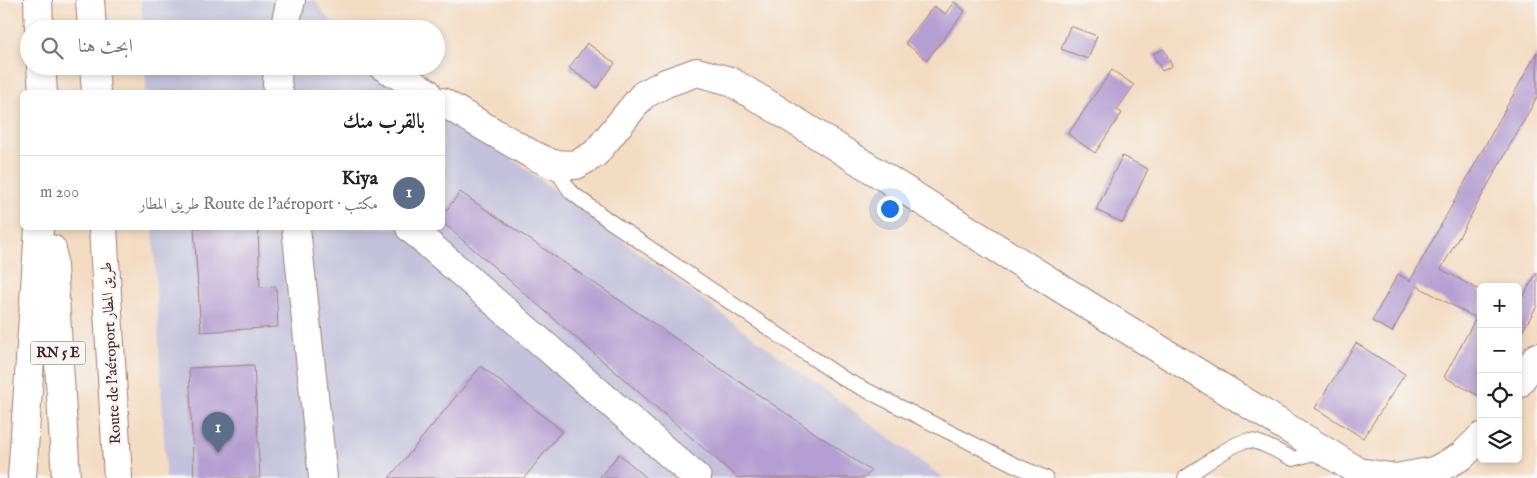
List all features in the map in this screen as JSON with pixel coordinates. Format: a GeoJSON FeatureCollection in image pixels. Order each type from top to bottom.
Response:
{"type":"FeatureCollection","features":[{"type":"Feature","properties":{"kind":"main road"},"geometry":{"type":"LineString","coordinates":[[38,0],[39,20]]}},
{"type":"Feature","properties":{"kind":"main road"},"geometry":{"type":"LineString","coordinates":[[90,0],[91,20]]}},
{"type":"Feature","properties":{"kind":"main road"},"geometry":{"type":"LineString","coordinates":[[445,104],[531,154],[552,164],[576,165],[595,154],[643,95],[666,83],[697,72],[730,81],[1094,309],[1360,472],[1396,478],[1434,471],[1462,456],[1477,441]]}},
{"type":"Feature","properties":{"kind":"main road"},"geometry":{"type":"LineString","coordinates":[[42,75],[43,90]]}},
{"type":"Feature","properties":{"kind":"main road"},"geometry":{"type":"LineString","coordinates":[[95,75],[96,90]]}},
{"type":"Feature","properties":{"kind":"main road"},"geometry":{"type":"LineString","coordinates":[[277,75],[279,90]]}},
{"type":"Feature","properties":{"kind":"main road"},"geometry":{"type":"LineString","coordinates":[[398,75],[424,90]]}},
{"type":"Feature","properties":{"kind":"main road"},"geometry":{"type":"LineString","coordinates":[[22,478],[39,230]]}},
{"type":"Feature","properties":{"kind":"main road","name":"RN 5 E"},"geometry":{"type":"LineString","coordinates":[[50,230],[66,478]]}},
{"type":"Feature","properties":{"kind":"main road","name":"Route de l'aéroport طريق المطار"},"geometry":{"type":"LineString","coordinates":[[103,230],[118,478]]}},
{"type":"Feature","properties":{"kind":"main road"},"geometry":{"type":"LineString","coordinates":[[296,230],[323,478]]}},
{"type":"Feature","properties":{"kind":"main road"},"geometry":{"type":"LineString","coordinates":[[412,230],[697,478]]}},
{"type":"Feature","properties":{"kind":"main road"},"geometry":{"type":"LineString","coordinates":[[1522,379],[1537,358]]}},
{"type":"Feature","properties":{"kind":"lane"},"geometry":{"type":"LineString","coordinates":[[552,164],[571,192],[608,220],[844,379],[1008,462],[1046,478]]}},
{"type":"Feature","properties":{"kind":"lane"},"geometry":{"type":"LineString","coordinates":[[1185,478],[1222,452],[1246,441],[1259,443],[1293,459],[1325,450]]}},
{"type":"Feature","properties":{"kind":"shaded area"},"geometry":{"type":"Polygon","coordinates":[[[141,0],[314,0],[331,20],[142,20],[141,0]]]}},
{"type":"Feature","properties":{"kind":"shaded area"},"geometry":{"type":"Polygon","coordinates":[[[145,75],[403,75],[422,90],[146,90],[145,75]]]}},
{"type":"Feature","properties":{"kind":"shaded area"},"geometry":{"type":"Polygon","coordinates":[[[445,108],[505,154],[944,478],[166,478],[153,230],[445,230],[445,108]]]}},
{"type":"Feature","properties":{"kind":"building"},"geometry":{"type":"Polygon","coordinates":[[[954,2],[965,11],[927,60],[905,43],[934,6],[945,14],[954,2]]]}},
{"type":"Feature","properties":{"kind":"building"},"geometry":{"type":"Polygon","coordinates":[[[1070,26],[1097,36],[1088,59],[1061,49],[1070,26]]]}},
{"type":"Feature","properties":{"kind":"building"},"geometry":{"type":"Polygon","coordinates":[[[587,43],[615,63],[597,88],[569,68],[587,43]]]}},
{"type":"Feature","properties":{"kind":"building"},"geometry":{"type":"Polygon","coordinates":[[[1164,49],[1172,66],[1162,71],[1153,54],[1164,49]]]}},
{"type":"Feature","properties":{"kind":"building"},"geometry":{"type":"Polygon","coordinates":[[[1537,52],[1537,97],[1441,269],[1477,289],[1477,395],[1444,377],[1476,318],[1417,286],[1392,332],[1372,321],[1398,274],[1410,281],[1537,52]]]}},
{"type":"Feature","properties":{"kind":"building"},"geometry":{"type":"Polygon","coordinates":[[[1112,70],[1134,85],[1117,110],[1122,113],[1095,153],[1068,134],[1112,70]]]}},
{"type":"Feature","properties":{"kind":"building"},"geometry":{"type":"Polygon","coordinates":[[[1122,156],[1148,169],[1123,223],[1096,210],[1122,156]]]}},
{"type":"Feature","properties":{"kind":"building"},"geometry":{"type":"Polygon","coordinates":[[[460,192],[871,471],[865,478],[738,478],[445,225],[445,212],[460,192]]]}},
{"type":"Feature","properties":{"kind":"building"},"geometry":{"type":"Polygon","coordinates":[[[194,230],[258,230],[260,287],[276,286],[278,327],[201,332],[194,230]]]}},
{"type":"Feature","properties":{"kind":"building"},"geometry":{"type":"Polygon","coordinates":[[[1537,272],[1537,306],[1522,332],[1522,328],[1522,299],[1537,272]]]}},
{"type":"Feature","properties":{"kind":"building"},"geometry":{"type":"Polygon","coordinates":[[[1356,343],[1405,374],[1363,438],[1315,408],[1356,343]]]}},
{"type":"Feature","properties":{"kind":"building"},"geometry":{"type":"Polygon","coordinates":[[[254,365],[260,478],[194,478],[189,368],[254,365]]]}},
{"type":"Feature","properties":{"kind":"building"},"geometry":{"type":"Polygon","coordinates":[[[481,366],[562,431],[524,478],[389,478],[481,366]]]}},
{"type":"Feature","properties":{"kind":"building"},"geometry":{"type":"Polygon","coordinates":[[[619,454],[647,478],[599,478],[619,454]]]}},
{"type":"Feature","properties":{"kind":"place","name":"Kiya"},"geometry":{"type":"Point","coordinates":[218,453]}}]}
